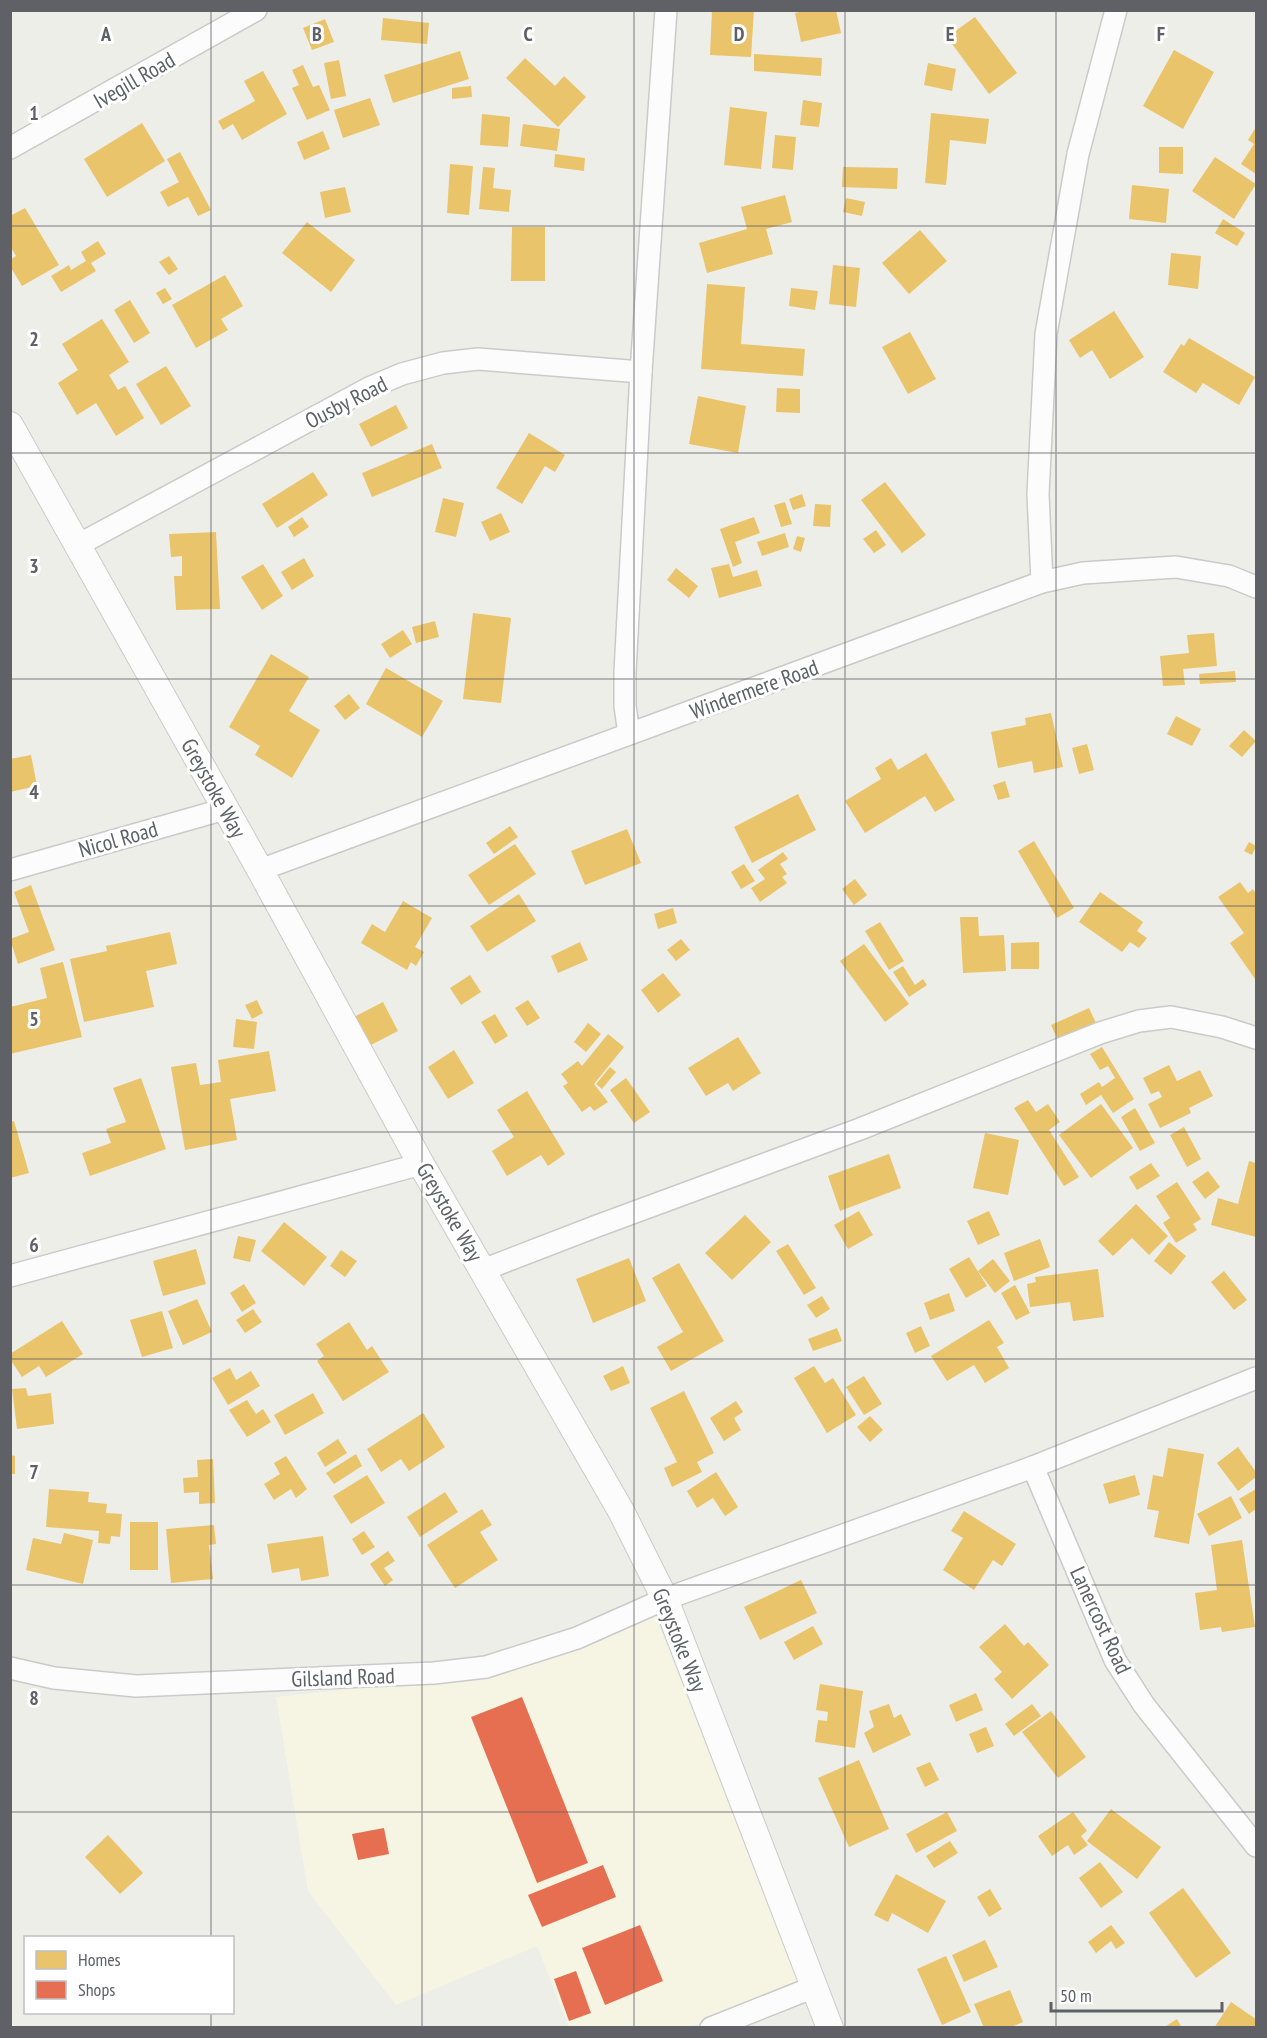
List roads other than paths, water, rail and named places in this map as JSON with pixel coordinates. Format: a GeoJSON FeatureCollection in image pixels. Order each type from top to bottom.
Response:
{"type":"FeatureCollection","features":[{"type":"Feature","properties":{"kind":"street","name":"Ivegill Road"},"geometry":{"type":"LineString","coordinates":[[10,148],[256,10]]}},
{"type":"Feature","properties":{"kind":"street"},"geometry":{"type":"LineString","coordinates":[[629,734],[624,672],[641,372],[666,10]]}},
{"type":"Feature","properties":{"kind":"street"},"geometry":{"type":"LineString","coordinates":[[1042,582],[1038,494],[1046,334],[1078,154],[1116,10]]}},
{"type":"Feature","properties":{"kind":"street","name":"Ousby Road"},"geometry":{"type":"LineString","coordinates":[[78,545],[369,388],[402,374],[442,363],[478,359],[641,372]]}},
{"type":"Feature","properties":{"kind":"street","name":"Greystoke Way"},"geometry":{"type":"LineString","coordinates":[[10,425],[260,870],[421,1164],[621,1511],[665,1599],[830,2028]]}},
{"type":"Feature","properties":{"kind":"street","name":"Windermere Road"},"geometry":{"type":"LineString","coordinates":[[260,870],[1042,582],[1083,573],[1176,567],[1229,576],[1257,587]]}},
{"type":"Feature","properties":{"kind":"street","name":"Nicol Road"},"geometry":{"type":"LineString","coordinates":[[10,870],[225,809]]}},
{"type":"Feature","properties":{"kind":"street"},"geometry":{"type":"LineString","coordinates":[[483,1270],[860,1129],[1100,1033],[1139,1021],[1171,1017],[1222,1027],[1257,1038]]}},
{"type":"Feature","properties":{"kind":"street"},"geometry":{"type":"LineString","coordinates":[[10,1276],[421,1164]]}},
{"type":"Feature","properties":{"kind":"street","name":"Gilsland Road"},"geometry":{"type":"LineString","coordinates":[[10,1668],[54,1678],[136,1686],[434,1673],[486,1666],[577,1638],[665,1599],[1033,1467],[1257,1378]]}},
{"type":"Feature","properties":{"kind":"street","name":"Lanercost Road"},"geometry":{"type":"LineString","coordinates":[[1033,1467],[1115,1660],[1144,1705],[1257,1846]]}},
{"type":"Feature","properties":{"kind":"street"},"geometry":{"type":"LineString","coordinates":[[711,2028],[814,1987]]}}]}
